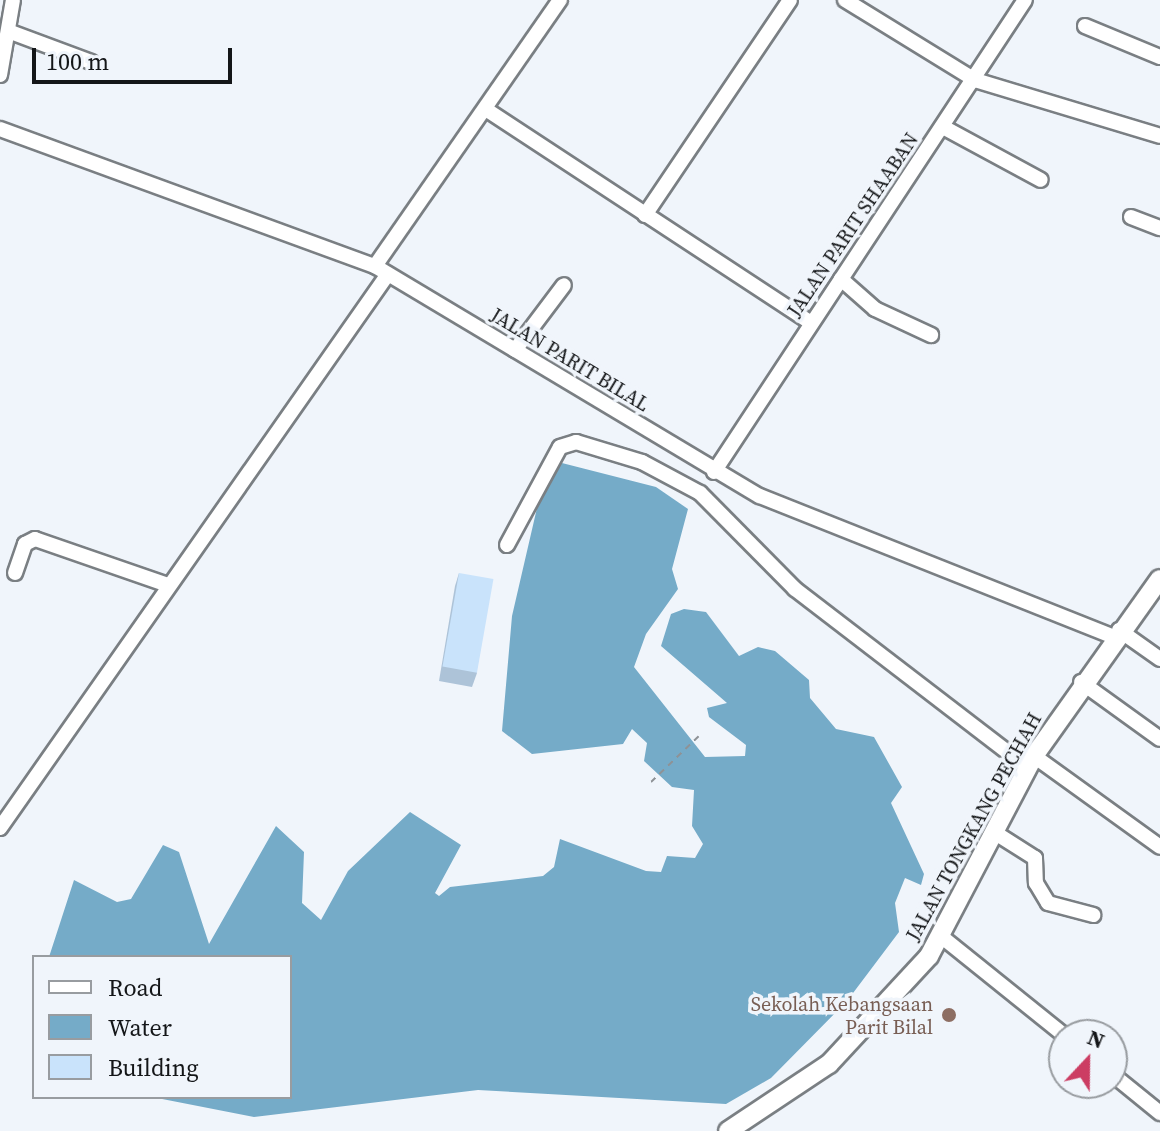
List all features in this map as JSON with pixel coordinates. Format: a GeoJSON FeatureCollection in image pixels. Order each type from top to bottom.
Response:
{"type":"FeatureCollection","features":[{"type":"Feature","properties":{"kind":"main road","name":"JALAN TONGKANG PECHAH"},"geometry":{"type":"LineString","coordinates":[[736,1129],[791,1094],[865,1030],[942,937],[1031,762],[1081,682],[1160,579]]}},
{"type":"Feature","properties":{"kind":"street"},"geometry":{"type":"LineString","coordinates":[[0,828],[381,270],[560,0]]}},
{"type":"Feature","properties":{"kind":"street"},"geometry":{"type":"LineString","coordinates":[[645,215],[790,0]]}},
{"type":"Feature","properties":{"kind":"street"},"geometry":{"type":"LineString","coordinates":[[845,0],[981,82],[1160,136]]}},
{"type":"Feature","properties":{"kind":"street","name":"JALAN PARIT SHAABAN"},"geometry":{"type":"LineString","coordinates":[[714,472],[811,323],[846,284],[949,131],[981,82],[1025,0]]}},
{"type":"Feature","properties":{"kind":"street"},"geometry":{"type":"LineString","coordinates":[[0,75],[8,31],[8,3]]}},
{"type":"Feature","properties":{"kind":"street"},"geometry":{"type":"LineString","coordinates":[[1085,26],[1160,57]]}},
{"type":"Feature","properties":{"kind":"street"},"geometry":{"type":"LineString","coordinates":[[8,31],[91,62]]}},
{"type":"Feature","properties":{"kind":"street"},"geometry":{"type":"LineString","coordinates":[[487,110],[811,323]]}},
{"type":"Feature","properties":{"kind":"street","name":"JALAN PARIT BILAL"},"geometry":{"type":"LineString","coordinates":[[0,129],[381,270],[714,472],[834,528],[1116,633],[1160,659]]}},
{"type":"Feature","properties":{"kind":"street"},"geometry":{"type":"LineString","coordinates":[[949,131],[1041,180]]}},
{"type":"Feature","properties":{"kind":"street"},"geometry":{"type":"LineString","coordinates":[[1131,217],[1160,228]]}},
{"type":"Feature","properties":{"kind":"street"},"geometry":{"type":"LineString","coordinates":[[846,284],[875,309],[931,335]]}},
{"type":"Feature","properties":{"kind":"street"},"geometry":{"type":"LineString","coordinates":[[515,350],[564,285]]}},
{"type":"Feature","properties":{"kind":"street"},"geometry":{"type":"LineString","coordinates":[[507,545],[560,447],[576,442],[642,462],[700,493],[795,589],[1031,762],[1160,847]]}},
{"type":"Feature","properties":{"kind":"street"},"geometry":{"type":"LineString","coordinates":[[15,573],[25,544],[35,539],[165,584]]}},
{"type":"Feature","properties":{"kind":"street"},"geometry":{"type":"LineString","coordinates":[[1081,682],[1160,739]]}},
{"type":"Feature","properties":{"kind":"street"},"geometry":{"type":"LineString","coordinates":[[997,834],[1035,858],[1036,883],[1048,903],[1093,915]]}},
{"type":"Feature","properties":{"kind":"street"},"geometry":{"type":"LineString","coordinates":[[942,937],[1048,1022]]}},
{"type":"Feature","properties":{"kind":"street"},"geometry":{"type":"LineString","coordinates":[[1128,1087],[1160,1113]]}},
{"type":"Feature","properties":{"kind":"path"},"geometry":{"type":"LineString","coordinates":[[651,782],[699,736]]}},
{"type":"Feature","properties":{"kind":"water"},"geometry":{"type":"Polygon","coordinates":[[[558,462],[656,487],[688,509],[672,569],[678,589],[646,634],[634,667],[705,757],[745,756],[746,745],[709,717],[707,708],[727,703],[661,646],[671,614],[684,609],[706,612],[739,656],[758,647],[775,651],[809,680],[810,698],[836,729],[874,737],[902,787],[891,803],[924,874],[921,885],[905,878],[895,903],[899,932],[847,1001],[771,1078],[726,1104],[478,1090],[254,1117],[162,1099],[292,1099],[292,955],[50,955],[74,880],[117,902],[131,899],[163,845],[179,852],[209,944],[276,826],[304,852],[302,903],[321,920],[348,871],[410,812],[461,845],[435,893],[439,896],[450,887],[543,876],[554,867],[560,839],[646,871],[661,872],[667,856],[695,858],[703,844],[692,826],[694,790],[672,787],[644,761],[647,743],[632,729],[623,744],[532,754],[502,731],[512,616],[543,482],[558,462]]]}},
{"type":"Feature","properties":{"kind":"building"},"geometry":{"type":"Polygon","coordinates":[[[459,573],[493,579],[477,673],[443,667],[459,573]]]}},
{"type":"Feature","properties":{"kind":"place","name":"Sekolah Kebangsaan Parit Bilal"},"geometry":{"type":"Point","coordinates":[949,1015]}}]}
